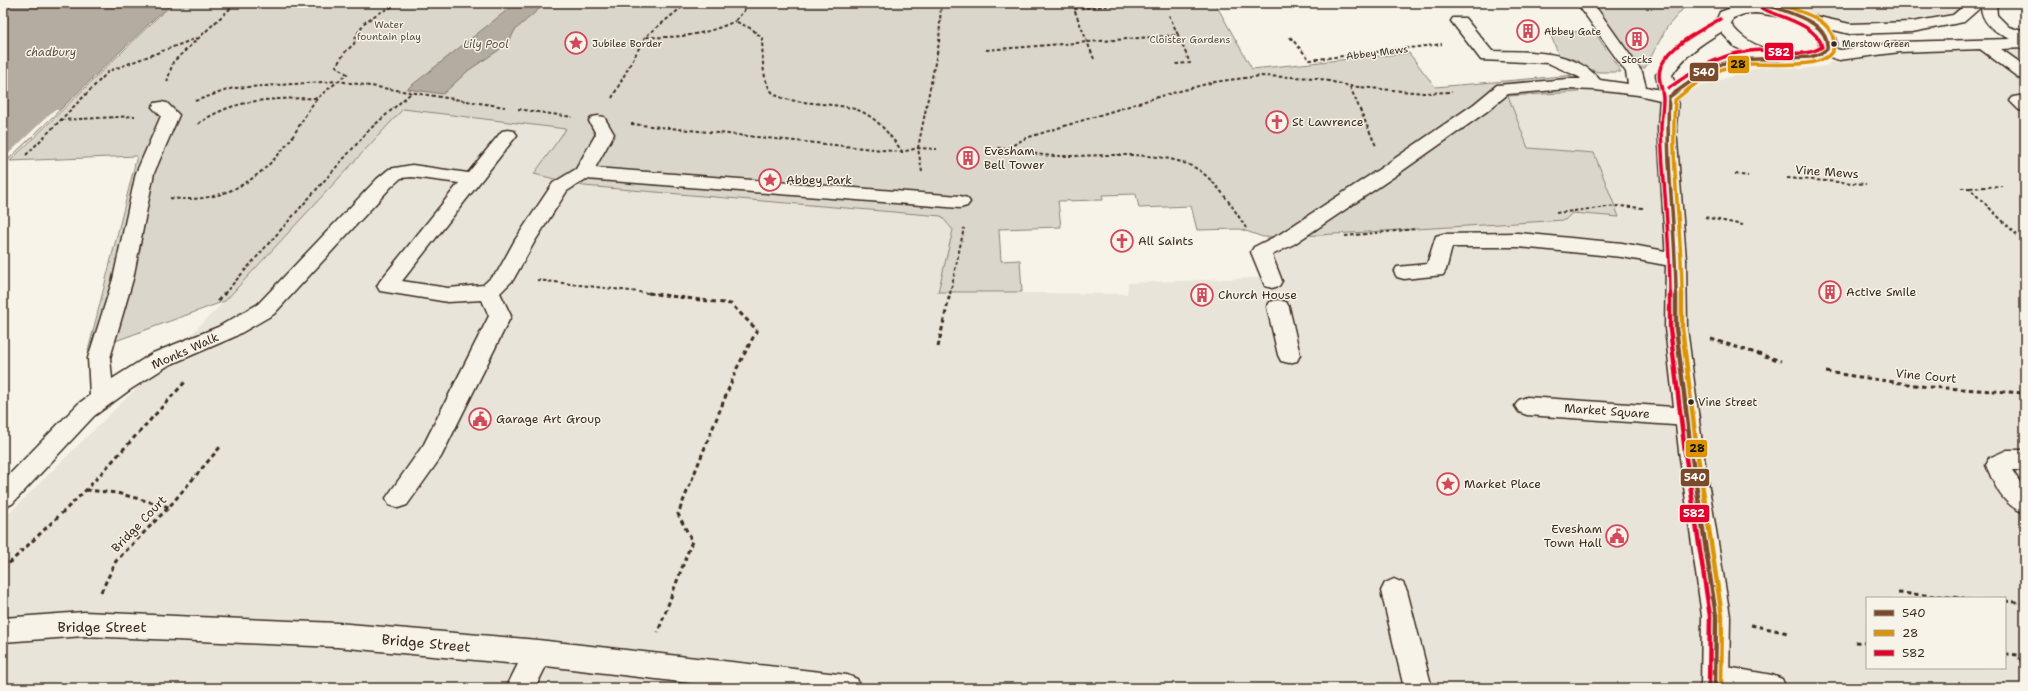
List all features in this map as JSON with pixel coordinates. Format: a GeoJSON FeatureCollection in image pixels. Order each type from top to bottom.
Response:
{"type":"FeatureCollection","features":[{"type":"Feature","properties":{"kind":"main road"},"geometry":{"type":"LineString","coordinates":[[1584,3],[1634,72],[1638,90]]}},
{"type":"Feature","properties":{"kind":"main road"},"geometry":{"type":"LineString","coordinates":[[1764,3],[1782,12]]}},
{"type":"Feature","properties":{"kind":"main road"},"geometry":{"type":"LineString","coordinates":[[1772,688],[1716,683],[1716,616],[1691,451],[1676,328],[1676,260],[1667,128],[1669,97],[1664,75],[1674,57],[1724,14],[1742,8],[1768,9],[1850,30],[1912,27],[1958,18],[1976,3]]}},
{"type":"Feature","properties":{"kind":"main road"},"geometry":{"type":"LineString","coordinates":[[1988,3],[1989,16],[2003,30],[2025,38]]}},
{"type":"Feature","properties":{"kind":"main road"},"geometry":{"type":"LineString","coordinates":[[1724,14],[1731,36],[1758,52],[1779,57]]}},
{"type":"Feature","properties":{"kind":"main road"},"geometry":{"type":"LineString","coordinates":[[1802,18],[1822,31],[1828,38],[1829,45],[1827,51]]}},
{"type":"Feature","properties":{"kind":"main road"},"geometry":{"type":"LineString","coordinates":[[1458,21],[1487,56],[1551,58],[1585,73],[1595,85]]}},
{"type":"Feature","properties":{"kind":"main road"},"geometry":{"type":"LineString","coordinates":[[1669,97],[1690,79],[1710,66],[1728,60],[1747,57],[1801,59],[1812,57],[1827,51],[1839,55],[1900,47],[1982,43],[2025,43]]}},
{"type":"Feature","properties":{"kind":"main road"},"geometry":{"type":"LineString","coordinates":[[1982,43],[2025,74]]}},
{"type":"Feature","properties":{"kind":"main road"},"geometry":{"type":"LineString","coordinates":[[1272,281],[1261,252],[1287,239],[1388,172],[1480,108],[1502,89],[1568,84],[1595,85],[1638,90],[1669,97]]}},
{"type":"Feature","properties":{"kind":"main road"},"geometry":{"type":"LineString","coordinates":[[2025,100],[2019,102],[2025,106]]}},
{"type":"Feature","properties":{"kind":"main road"},"geometry":{"type":"LineString","coordinates":[[102,398],[99,358],[123,279],[133,224],[145,173],[165,111]]}},
{"type":"Feature","properties":{"kind":"main road"},"geometry":{"type":"LineString","coordinates":[[508,135],[387,286],[448,294],[489,292],[506,276],[525,240],[560,187],[583,173],[605,134],[598,121]]}},
{"type":"Feature","properties":{"kind":"main road","name":"Monks Walk"},"geometry":{"type":"LineString","coordinates":[[3,497],[86,410],[102,398],[160,359],[226,332],[266,309],[384,182],[396,173],[412,171],[472,179]]}},
{"type":"Feature","properties":{"kind":"main road"},"geometry":{"type":"LineString","coordinates":[[583,173],[960,202]]}},
{"type":"Feature","properties":{"kind":"main road"},"geometry":{"type":"LineString","coordinates":[[1404,272],[1436,270],[1442,241],[1518,240],[1622,250],[1676,260]]}},
{"type":"Feature","properties":{"kind":"main road"},"geometry":{"type":"LineString","coordinates":[[398,498],[433,450],[500,316],[489,292]]}},
{"type":"Feature","properties":{"kind":"main road"},"geometry":{"type":"LineString","coordinates":[[1278,307],[1289,355]]}},
{"type":"Feature","properties":{"kind":"main road","name":"Market Square"},"geometry":{"type":"LineString","coordinates":[[1527,406],[1688,417]]}},
{"type":"Feature","properties":{"kind":"main road"},"geometry":{"type":"LineString","coordinates":[[2025,460],[2007,460],[1998,465],[2007,484],[2019,500],[2025,503]]}},
{"type":"Feature","properties":{"kind":"main road"},"geometry":{"type":"LineString","coordinates":[[1394,590],[1418,688]]}},
{"type":"Feature","properties":{"kind":"main road","name":"Bridge Street"},"geometry":{"type":"LineString","coordinates":[[3,630],[84,624],[337,635],[538,653],[847,688]]}},
{"type":"Feature","properties":{"kind":"main road"},"geometry":{"type":"LineString","coordinates":[[520,688],[538,653]]}},
{"type":"Feature","properties":{"kind":"path"},"geometry":{"type":"LineString","coordinates":[[236,3],[173,62],[165,111],[233,88],[338,82],[598,121],[902,152],[918,148],[937,148]]}},
{"type":"Feature","properties":{"kind":"path"},"geometry":{"type":"LineString","coordinates":[[145,173],[174,180],[169,198],[187,200],[209,198],[230,192],[265,169],[288,143],[318,98],[347,74],[336,66],[346,51],[354,44],[355,35],[360,25],[383,10],[400,3]]}},
{"type":"Feature","properties":{"kind":"path"},"geometry":{"type":"LineString","coordinates":[[598,121],[646,37],[687,3]]}},
{"type":"Feature","properties":{"kind":"path"},"geometry":{"type":"LineString","coordinates":[[646,37],[690,38],[711,33],[735,21],[744,11],[747,3]]}},
{"type":"Feature","properties":{"kind":"path"},"geometry":{"type":"LineString","coordinates":[[923,178],[918,148],[939,43],[941,3]]}},
{"type":"Feature","properties":{"kind":"path"},"geometry":{"type":"LineString","coordinates":[[1094,59],[1074,9],[1139,3]]}},
{"type":"Feature","properties":{"kind":"path"},"geometry":{"type":"LineString","coordinates":[[1169,15],[1190,63],[1175,64]]}},
{"type":"Feature","properties":{"kind":"path"},"geometry":{"type":"LineString","coordinates":[[735,21],[752,30],[762,38],[768,81],[771,91],[781,99],[826,103],[849,107],[866,114],[883,126],[902,152]]}},
{"type":"Feature","properties":{"kind":"path"},"geometry":{"type":"LineString","coordinates":[[986,50],[1178,35]]}},
{"type":"Feature","properties":{"kind":"path","name":"Abbey Mews"},"geometry":{"type":"LineString","coordinates":[[1290,37],[1310,60],[1474,40]]}},
{"type":"Feature","properties":{"kind":"path"},"geometry":{"type":"LineString","coordinates":[[26,155],[109,71],[199,38]]}},
{"type":"Feature","properties":{"kind":"path"},"geometry":{"type":"LineString","coordinates":[[1008,148],[1026,138],[1161,96],[1214,82],[1260,76],[1317,78],[1349,86],[1423,93],[1502,89]]}},
{"type":"Feature","properties":{"kind":"path"},"geometry":{"type":"LineString","coordinates":[[1349,86],[1388,172]]}},
{"type":"Feature","properties":{"kind":"path"},"geometry":{"type":"LineString","coordinates":[[217,302],[370,129],[410,93]]}},
{"type":"Feature","properties":{"kind":"path"},"geometry":{"type":"LineString","coordinates":[[195,130],[199,124],[226,106],[246,101],[318,98]]}},
{"type":"Feature","properties":{"kind":"path"},"geometry":{"type":"LineString","coordinates":[[61,120],[104,118]]}},
{"type":"Feature","properties":{"kind":"path"},"geometry":{"type":"LineString","coordinates":[[998,148],[1008,148],[1044,156],[1157,157],[1184,162],[1198,170],[1232,205],[1261,252]]}},
{"type":"Feature","properties":{"kind":"path"},"geometry":{"type":"LineString","coordinates":[[1735,174],[1748,176]]}},
{"type":"Feature","properties":{"kind":"path","name":"Vine Mews"},"geometry":{"type":"LineString","coordinates":[[1787,178],[1866,184]]}},
{"type":"Feature","properties":{"kind":"path"},"geometry":{"type":"LineString","coordinates":[[1961,188],[2002,186]]}},
{"type":"Feature","properties":{"kind":"path"},"geometry":{"type":"LineString","coordinates":[[1969,188],[2017,235]]}},
{"type":"Feature","properties":{"kind":"path"},"geometry":{"type":"LineString","coordinates":[[938,347],[964,232],[960,202]]}},
{"type":"Feature","properties":{"kind":"path"},"geometry":{"type":"LineString","coordinates":[[506,276],[719,301],[731,304],[757,330],[737,368],[678,514],[692,541],[653,644],[641,665]]}},
{"type":"Feature","properties":{"kind":"path"},"geometry":{"type":"LineString","coordinates":[[1676,328],[1781,361]]}},
{"type":"Feature","properties":{"kind":"path","name":"Vine Court"},"geometry":{"type":"LineString","coordinates":[[1826,372],[1928,387],[2025,392]]}},
{"type":"Feature","properties":{"kind":"path"},"geometry":{"type":"LineString","coordinates":[[3,569],[86,490],[191,376]]}},
{"type":"Feature","properties":{"kind":"path","name":"Bridge Court"},"geometry":{"type":"LineString","coordinates":[[84,624],[116,561],[169,507],[221,446]]}},
{"type":"Feature","properties":{"kind":"path"},"geometry":{"type":"LineString","coordinates":[[86,490],[117,493],[169,507]]}},
{"type":"Feature","properties":{"kind":"path"},"geometry":{"type":"LineString","coordinates":[[1898,593],[1951,597]]}},
{"type":"Feature","properties":{"kind":"path"},"geometry":{"type":"LineString","coordinates":[[2006,601],[2025,603]]}},
{"type":"Feature","properties":{"kind":"path"},"geometry":{"type":"LineString","coordinates":[[1855,642],[1866,643]]}},
{"type":"Feature","properties":{"kind":"path"},"geometry":{"type":"LineString","coordinates":[[2006,654],[2018,655],[2025,668]]}},
{"type":"Feature","properties":{"kind":"shaded area"},"geometry":{"type":"Polygon","coordinates":[[[1774,3],[1974,3],[1957,12],[1899,22],[1847,23],[1806,16],[1774,3]]]}},
{"type":"Feature","properties":{"kind":"shaded area"},"geometry":{"type":"Polygon","coordinates":[[[2025,43],[2025,688],[3,688],[3,519],[225,301],[403,109],[566,129],[584,186],[941,216],[953,230],[938,292],[1127,294],[1128,283],[1280,277],[1274,250],[1301,236],[1564,220],[1572,213],[1619,217],[1594,153],[1528,148],[1508,96],[1578,92],[1575,75],[1669,97],[1769,64],[1801,69],[1826,66],[1839,55],[2025,43]]]}},
{"type":"Feature","properties":{"kind":"green space","name":"Abbey Park"},"geometry":{"type":"Polygon","coordinates":[[[175,3],[1215,3],[1252,69],[1409,53],[1435,87],[1575,75],[1579,92],[1508,96],[1528,148],[1594,153],[1619,217],[1572,213],[1565,220],[1263,237],[1240,229],[1197,230],[1191,206],[1139,208],[1136,194],[1102,195],[1103,200],[1058,201],[1061,227],[999,229],[1001,261],[1020,260],[1022,292],[938,292],[953,230],[941,216],[584,186],[534,174],[566,129],[403,109],[225,301],[88,351],[137,156],[10,161],[160,15],[175,3]]]}},
{"type":"Feature","properties":{"kind":"green space"},"geometry":{"type":"Polygon","coordinates":[[[1591,3],[1688,3],[1667,27],[1645,68],[1638,68],[1591,3]]]}},
{"type":"Feature","properties":{"kind":"green space"},"geometry":{"type":"Polygon","coordinates":[[[1551,29],[1596,34],[1621,72],[1598,72],[1560,58],[1551,36],[1554,36],[1551,29]]]}},
{"type":"Feature","properties":{"kind":"water","name":"chadbury"},"geometry":{"type":"Polygon","coordinates":[[[6,3],[173,3],[157,16],[3,165],[3,5],[6,3]]]}},
{"type":"Feature","properties":{"kind":"water","name":"Lily Pool"},"geometry":{"type":"Polygon","coordinates":[[[516,3],[546,3],[515,30],[511,38],[499,50],[469,70],[443,94],[407,89],[516,3]]]}},
{"type":"Feature","properties":{"kind":"pier"},"geometry":{"type":"Polygon","coordinates":[[[54,110],[59,110],[9,158],[4,158],[54,110]]]}},
{"type":"Feature","properties":{"kind":"transit line","name":"540"},"geometry":{"type":"LineString","coordinates":[[1715,688],[1716,616],[1691,451],[1676,328],[1676,260],[1667,128],[1669,97],[1707,70],[1732,60],[1742,58],[1810,57],[1820,54],[1827,49],[1828,40],[1815,26],[1805,20],[1764,3]]}},
{"type":"Feature","properties":{"kind":"transit line","name":"28"},"geometry":{"type":"LineString","coordinates":[[1721,688],[1722,616],[1697,450],[1682,328],[1682,260],[1673,128],[1675,100],[1709,76],[1732,66],[1754,63],[1804,64],[1825,59],[1832,53],[1834,44],[1833,35],[1828,27],[1812,17],[1776,3]]}},
{"type":"Feature","properties":{"kind":"transit line","name":"582"},"geometry":{"type":"LineString","coordinates":[[1669,88],[1708,62],[1725,55],[1762,50],[1801,54],[1816,51],[1822,47],[1821,40],[1816,34],[1807,28],[1761,8]]}},
{"type":"Feature","properties":{"kind":"transit line","name":"582"},"geometry":{"type":"LineString","coordinates":[[1709,688],[1710,616],[1685,452],[1670,329],[1670,260],[1661,128],[1663,97],[1658,75],[1667,57],[1675,49],[1693,35],[1720,19]]}},
{"type":"Feature","properties":{"kind":"place","name":"Abbey Gate"},"geometry":{"type":"Point","coordinates":[1528,31]}},
{"type":"Feature","properties":{"kind":"place","name":"Stocks"},"geometry":{"type":"Point","coordinates":[1637,39]}},
{"type":"Feature","properties":{"kind":"place","name":"Jubilee Border"},"geometry":{"type":"Point","coordinates":[576,43]}},
{"type":"Feature","properties":{"kind":"place","name":"Merstow Green"},"geometry":{"type":"Point","coordinates":[1834,44]}},
{"type":"Feature","properties":{"kind":"place","name":"St Lawrence"},"geometry":{"type":"Point","coordinates":[1277,122]}},
{"type":"Feature","properties":{"kind":"place","name":"Evesham Bell Tower"},"geometry":{"type":"Point","coordinates":[968,158]}},
{"type":"Feature","properties":{"kind":"place","name":"Abbey Park"},"geometry":{"type":"Point","coordinates":[770,180]}},
{"type":"Feature","properties":{"kind":"place","name":"All Saints"},"geometry":{"type":"Point","coordinates":[1122,241]}},
{"type":"Feature","properties":{"kind":"place","name":"Active Smile"},"geometry":{"type":"Point","coordinates":[1830,292]}},
{"type":"Feature","properties":{"kind":"place","name":"Church House"},"geometry":{"type":"Point","coordinates":[1202,295]}},
{"type":"Feature","properties":{"kind":"place","name":"Vine Street"},"geometry":{"type":"Point","coordinates":[1691,402]}},
{"type":"Feature","properties":{"kind":"place","name":"Garage Art Group"},"geometry":{"type":"Point","coordinates":[480,419]}},
{"type":"Feature","properties":{"kind":"place","name":"Market Place"},"geometry":{"type":"Point","coordinates":[1448,484]}},
{"type":"Feature","properties":{"kind":"place","name":"Evesham Town Hall"},"geometry":{"type":"Point","coordinates":[1617,536]}},
{"type":"Feature","properties":{"kind":"park label","name":"Water fountain play"},"geometry":{"type":"Point","coordinates":[389,30]}},
{"type":"Feature","properties":{"kind":"park label","name":"Cloister Gardens"},"geometry":{"type":"Point","coordinates":[1190,39]}}]}
